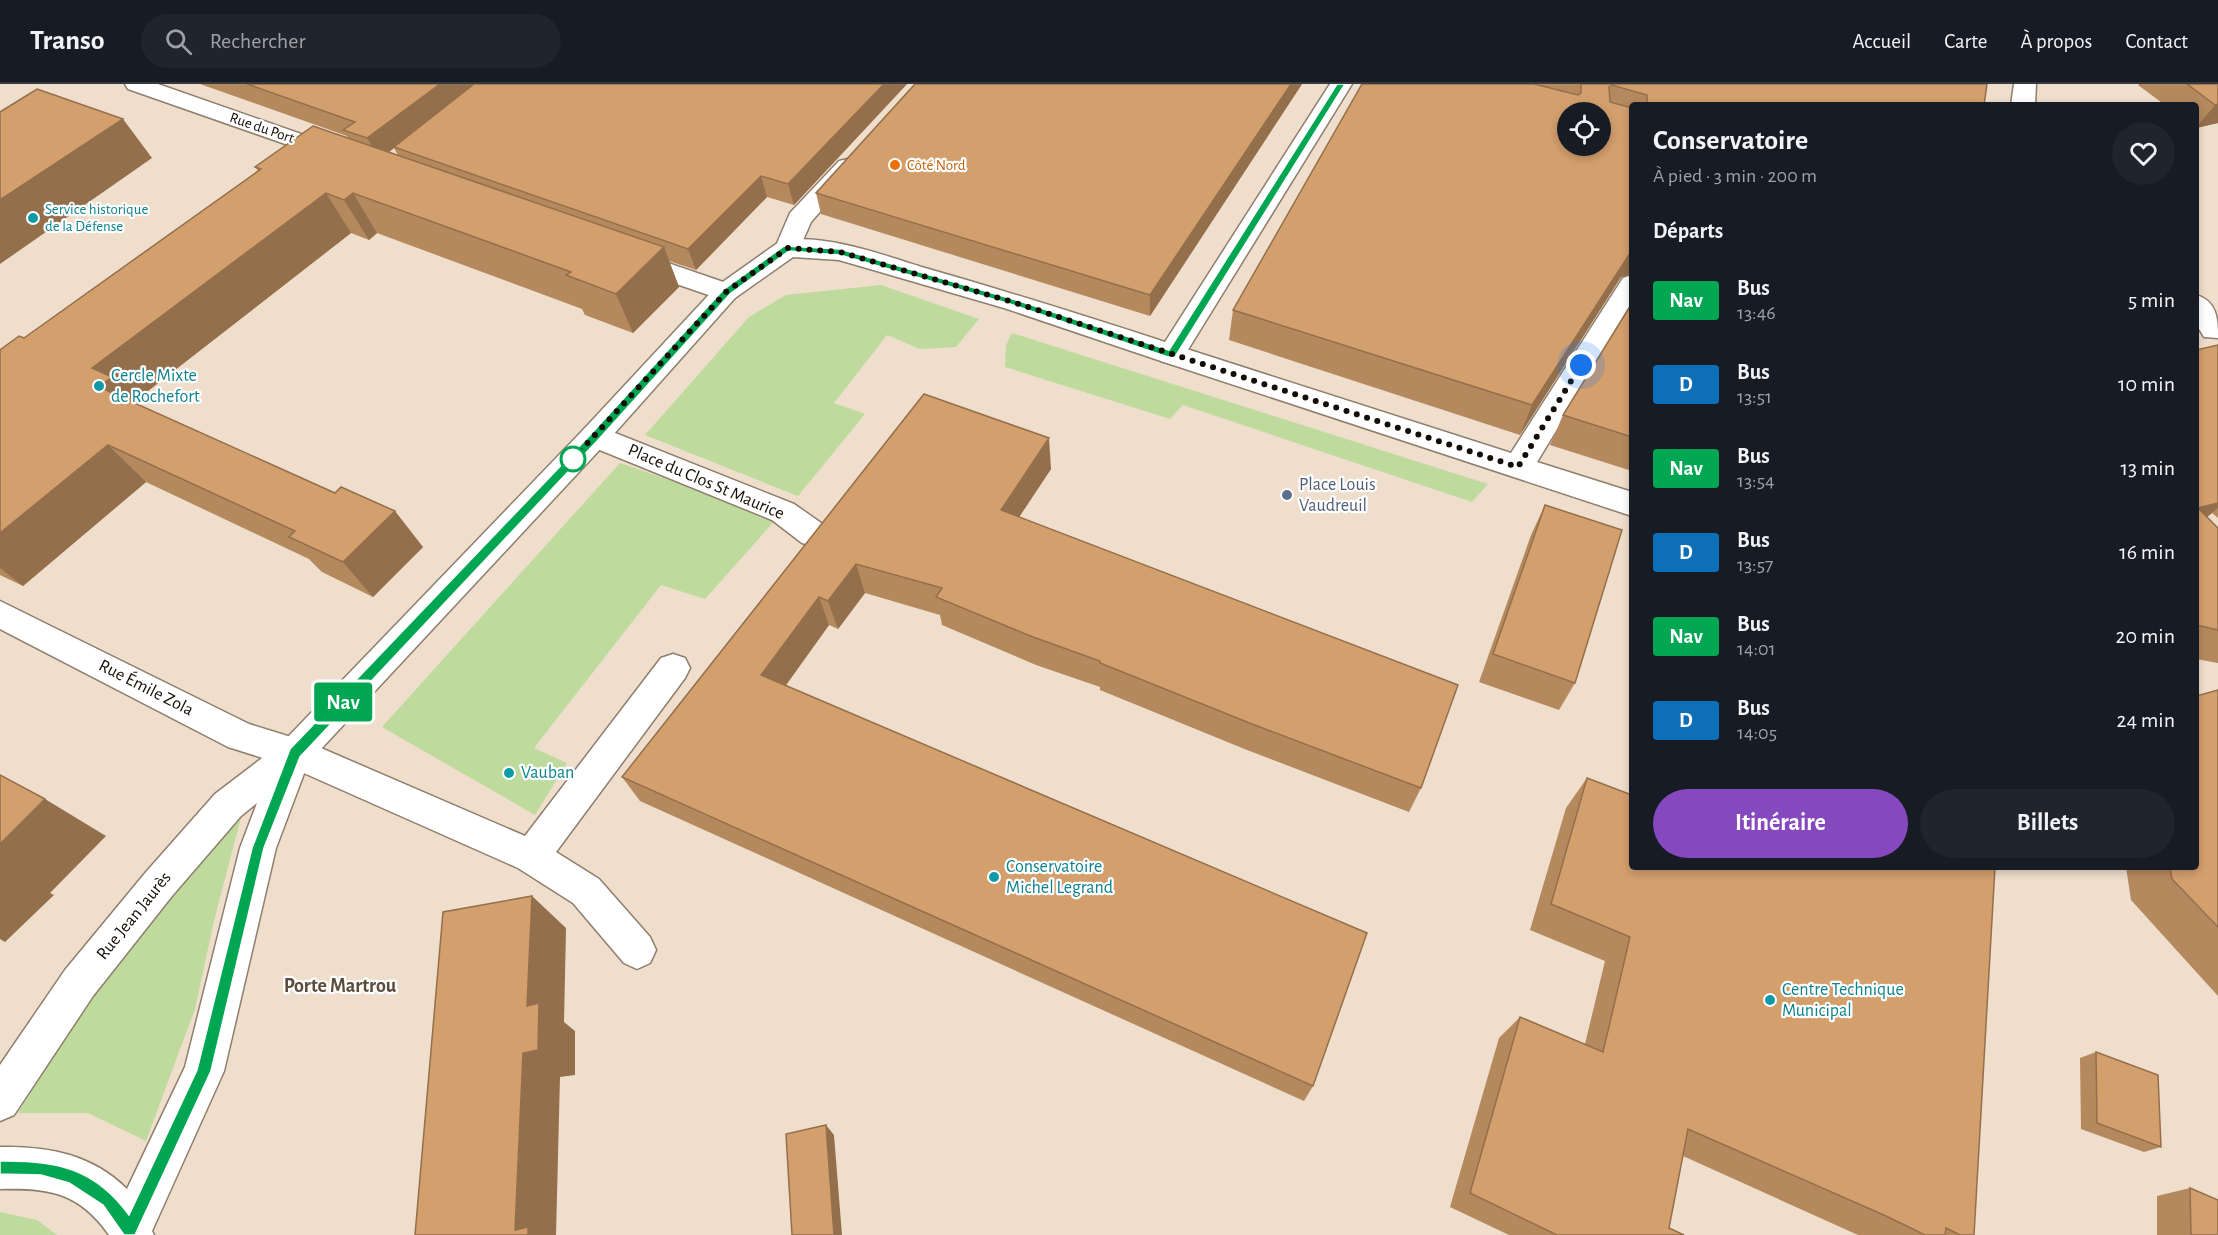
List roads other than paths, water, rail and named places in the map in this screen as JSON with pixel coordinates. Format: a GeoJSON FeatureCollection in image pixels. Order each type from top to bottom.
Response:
{"type":"FeatureCollection","features":[{"type":"Feature","properties":{"kind":"street","name":"Rue du Port"},"geometry":{"type":"LineString","coordinates":[[136,84],[361,163]]}},
{"type":"Feature","properties":{"kind":"street"},"geometry":{"type":"LineString","coordinates":[[1171,354],[1341,84]]}},
{"type":"Feature","properties":{"kind":"street"},"geometry":{"type":"LineString","coordinates":[[2023,102],[2025,84]]}},
{"type":"Feature","properties":{"kind":"street"},"geometry":{"type":"LineString","coordinates":[[861,151],[798,219],[788,248],[840,252],[1013,302],[1629,503]]}},
{"type":"Feature","properties":{"kind":"street","name":"Rue Jean Jaurès"},"geometry":{"type":"LineString","coordinates":[[0,1101],[79,983],[159,884],[228,805],[295,753],[595,436],[726,292],[788,248]]}},
{"type":"Feature","properties":{"kind":"street"},"geometry":{"type":"LineString","coordinates":[[614,253],[726,292]]}},
{"type":"Feature","properties":{"kind":"street"},"geometry":{"type":"LineString","coordinates":[[1518,467],[1629,289]]}},
{"type":"Feature","properties":{"kind":"street"},"geometry":{"type":"LineString","coordinates":[[2199,310],[2209,331]]}},
{"type":"Feature","properties":{"kind":"street","name":"Place du Clos St Maurice"},"geometry":{"type":"LineString","coordinates":[[595,436],[783,512],[813,534]]}},
{"type":"Feature","properties":{"kind":"street","name":"Rue Émile Zola"},"geometry":{"type":"LineString","coordinates":[[0,614],[240,736],[295,753],[531,856],[586,891],[637,950]]}},
{"type":"Feature","properties":{"kind":"street"},"geometry":{"type":"LineString","coordinates":[[531,856],[673,668]]}},
{"type":"Feature","properties":{"kind":"street","name":"Rue Jean Jaurès"},"geometry":{"type":"LineString","coordinates":[[131,1232],[204,1071],[258,848],[295,753]]}},
{"type":"Feature","properties":{"kind":"street"},"geometry":{"type":"LineString","coordinates":[[0,1168],[41,1168],[73,1177],[109,1200],[131,1232]]}},
{"type":"Feature","properties":{"kind":"place","name":"Côté Nord"},"geometry":{"type":"Point","coordinates":[895,165]}},
{"type":"Feature","properties":{"kind":"place","name":"Service historique de la Défense"},"geometry":{"type":"Point","coordinates":[33,218]}},
{"type":"Feature","properties":{"kind":"place","name":"Cercle Mixte de Rochefort"},"geometry":{"type":"Point","coordinates":[99,386]}},
{"type":"Feature","properties":{"kind":"place","name":"Place Louis Vaudreuil"},"geometry":{"type":"Point","coordinates":[1287,495]}},
{"type":"Feature","properties":{"kind":"place","name":"Vauban"},"geometry":{"type":"Point","coordinates":[509,773]}},
{"type":"Feature","properties":{"kind":"place","name":"Conservatoire Michel Legrand"},"geometry":{"type":"Point","coordinates":[994,877]}},
{"type":"Feature","properties":{"kind":"place","name":"Centre Technique Municipal"},"geometry":{"type":"Point","coordinates":[1770,1000]}},
{"type":"Feature","properties":{"kind":"district","name":"Porte Martrou"},"geometry":{"type":"Point","coordinates":[340,986]}}]}
